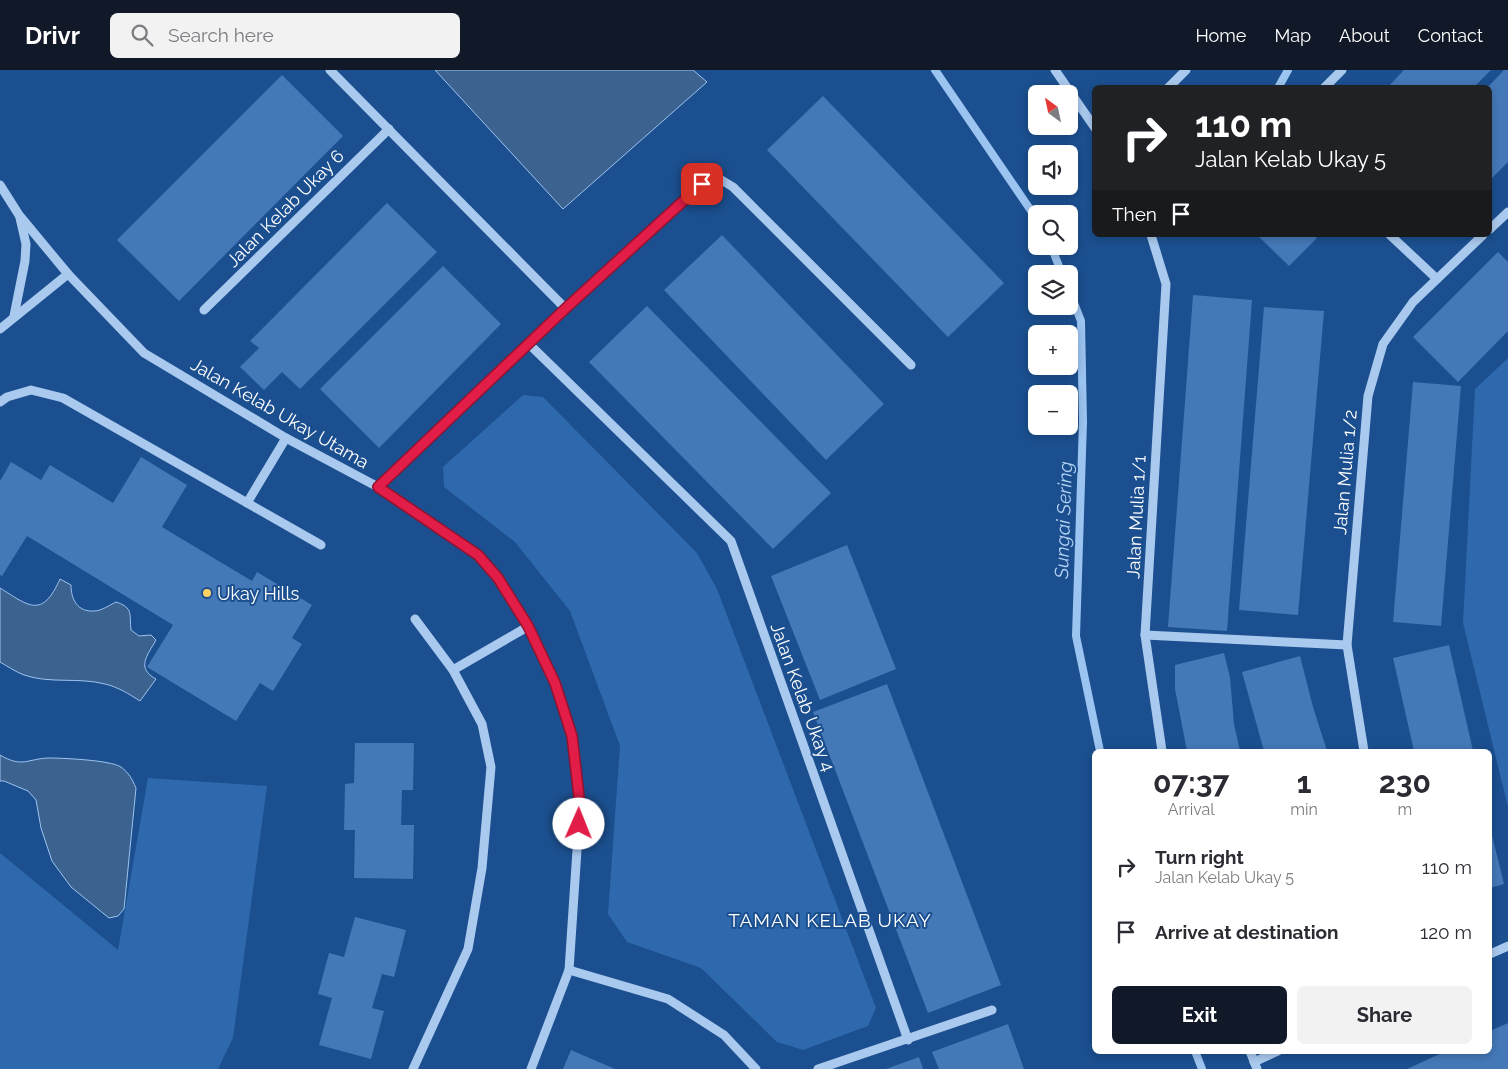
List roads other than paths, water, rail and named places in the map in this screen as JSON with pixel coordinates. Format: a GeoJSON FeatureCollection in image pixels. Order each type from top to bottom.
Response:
{"type":"FeatureCollection","features":[{"type":"Feature","properties":{"kind":"street"},"geometry":{"type":"LineString","coordinates":[[330,70],[566,308]]}},
{"type":"Feature","properties":{"kind":"street"},"geometry":{"type":"LineString","coordinates":[[1055,70],[1092,124]]}},
{"type":"Feature","properties":{"kind":"street"},"geometry":{"type":"LineString","coordinates":[[1171,85],[1186,70]]}},
{"type":"Feature","properties":{"kind":"street"},"geometry":{"type":"LineString","coordinates":[[1327,85],[1342,70]]}},
{"type":"Feature","properties":{"kind":"street","name":"Jalan Kelab Ukay 6"},"geometry":{"type":"LineString","coordinates":[[204,310],[389,129]]}},
{"type":"Feature","properties":{"kind":"street"},"geometry":{"type":"LineString","coordinates":[[378,487],[566,308],[702,184],[718,178],[733,187],[911,365]]}},
{"type":"Feature","properties":{"kind":"street","name":"Jalan Kelab Ukay Utama"},"geometry":{"type":"LineString","coordinates":[[0,185],[19,216],[68,274],[144,353],[286,438],[378,487],[478,555],[498,578],[528,626],[555,683],[572,736],[580,805],[569,970],[531,1069]]}},
{"type":"Feature","properties":{"kind":"street"},"geometry":{"type":"LineString","coordinates":[[1492,227],[1508,212]]}},
{"type":"Feature","properties":{"kind":"street"},"geometry":{"type":"LineString","coordinates":[[14,316],[25,261],[26,244],[19,216]]}},
{"type":"Feature","properties":{"kind":"street","name":"Jalan Mulia 1/1"},"geometry":{"type":"LineString","coordinates":[[1152,237],[1166,284],[1145,635],[1162,749]]}},
{"type":"Feature","properties":{"kind":"street"},"geometry":{"type":"LineString","coordinates":[[1392,237],[1437,279]]}},
{"type":"Feature","properties":{"kind":"street","name":"Jalan Mulia 1/2"},"geometry":{"type":"LineString","coordinates":[[1364,749],[1347,645],[1368,396],[1383,344],[1413,302],[1481,237]]}},
{"type":"Feature","properties":{"kind":"street"},"geometry":{"type":"LineString","coordinates":[[0,329],[68,274]]}},
{"type":"Feature","properties":{"kind":"street","name":"Jalan Kelab Ukay 4"},"geometry":{"type":"LineString","coordinates":[[529,344],[731,541],[908,1040]]}},
{"type":"Feature","properties":{"kind":"street"},"geometry":{"type":"LineString","coordinates":[[0,402],[7,397],[31,390],[63,398],[321,545]]}},
{"type":"Feature","properties":{"kind":"street"},"geometry":{"type":"LineString","coordinates":[[247,503],[286,438]]}},
{"type":"Feature","properties":{"kind":"street"},"geometry":{"type":"LineString","coordinates":[[413,1069],[468,949],[482,868],[491,767],[482,724],[453,670],[415,619]]}},
{"type":"Feature","properties":{"kind":"street"},"geometry":{"type":"LineString","coordinates":[[453,670],[528,626]]}},
{"type":"Feature","properties":{"kind":"street"},"geometry":{"type":"LineString","coordinates":[[1145,635],[1347,645]]}},
{"type":"Feature","properties":{"kind":"street"},"geometry":{"type":"LineString","coordinates":[[1492,953],[1508,946]]}},
{"type":"Feature","properties":{"kind":"street"},"geometry":{"type":"LineString","coordinates":[[569,970],[668,999],[724,1035],[756,1069]]}},
{"type":"Feature","properties":{"kind":"street"},"geometry":{"type":"LineString","coordinates":[[818,1069],[992,1010]]}},
{"type":"Feature","properties":{"kind":"street"},"geometry":{"type":"LineString","coordinates":[[1255,1065],[1273,1054]]}},
{"type":"Feature","properties":{"kind":"waterway","name":"Sungai Sering"},"geometry":{"type":"LineString","coordinates":[[935,70],[1028,206]]}},
{"type":"Feature","properties":{"kind":"waterway"},"geometry":{"type":"LineString","coordinates":[[1280,85],[1288,70]]}},
{"type":"Feature","properties":{"kind":"waterway","name":"Sungai Sering"},"geometry":{"type":"LineString","coordinates":[[1055,255],[1058,265]]}},
{"type":"Feature","properties":{"kind":"waterway","name":"Sungai Sering"},"geometry":{"type":"LineString","coordinates":[[1078,313],[1081,321],[1083,422],[1076,636],[1100,749]]}},
{"type":"Feature","properties":{"kind":"waterway","name":"Sungai Sering"},"geometry":{"type":"LineString","coordinates":[[1196,1054],[1202,1069]]}},
{"type":"Feature","properties":{"kind":"place","name":"Ukay Hills"},"geometry":{"type":"Point","coordinates":[207,593]}},
{"type":"Feature","properties":{"kind":"district","name":"TAMAN KELAB UKAY"},"geometry":{"type":"Point","coordinates":[830,920]}}]}
